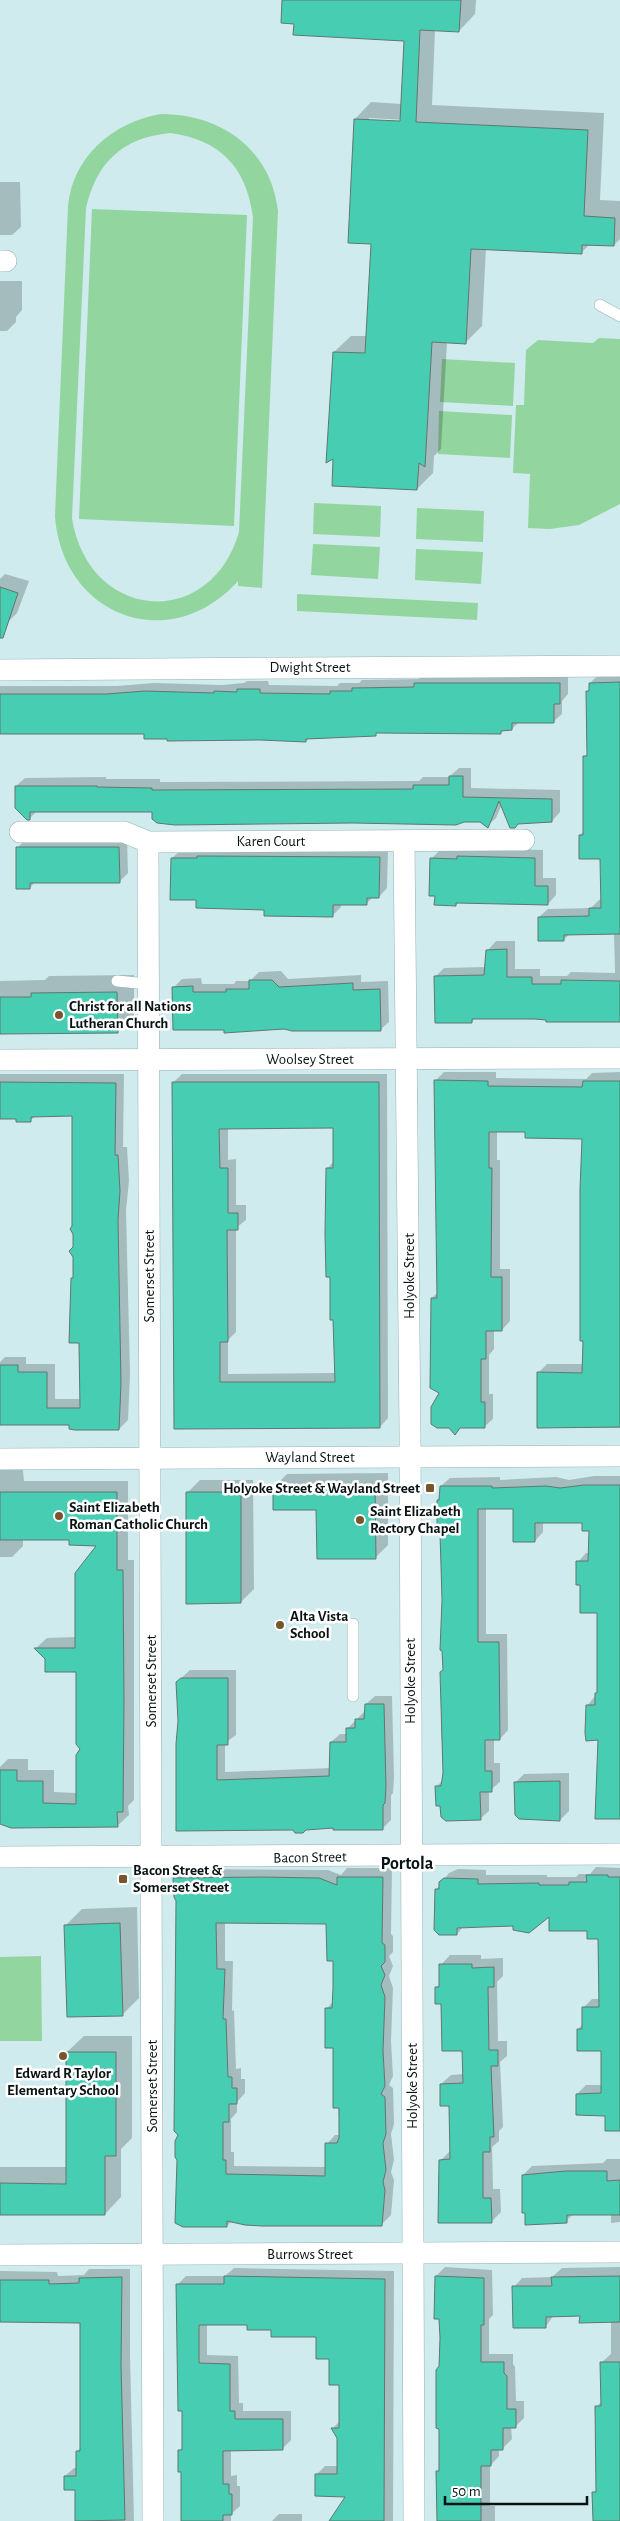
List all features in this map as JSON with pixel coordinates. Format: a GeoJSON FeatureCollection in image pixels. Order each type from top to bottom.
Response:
{"type":"FeatureCollection","features":[{"type":"Feature","properties":{"kind":"street","name":"Dwight Street"},"geometry":{"type":"LineString","coordinates":[[0,670],[620,666]]}},
{"type":"Feature","properties":{"kind":"street","name":"Karen Court"},"geometry":{"type":"LineString","coordinates":[[20,832],[124,832],[148,842],[524,840]]}},
{"type":"Feature","properties":{"kind":"street","name":"Holyoke Street"},"geometry":{"type":"LineString","coordinates":[[404,841],[408,1059],[414,2521]]}},
{"type":"Feature","properties":{"kind":"street","name":"Somerset Street"},"geometry":{"type":"LineString","coordinates":[[148,842],[154,2521]]}},
{"type":"Feature","properties":{"kind":"street","name":"Woolsey Street"},"geometry":{"type":"LineString","coordinates":[[0,1060],[620,1058]]}},
{"type":"Feature","properties":{"kind":"street","name":"Wayland Street"},"geometry":{"type":"LineString","coordinates":[[0,1459],[620,1456]]}},
{"type":"Feature","properties":{"kind":"street","name":"Bacon Street"},"geometry":{"type":"LineString","coordinates":[[0,1857],[152,1858],[620,1854]]}},
{"type":"Feature","properties":{"kind":"street","name":"Burrows Street"},"geometry":{"type":"LineString","coordinates":[[0,2255],[620,2252]]}},
{"type":"Feature","properties":{"kind":"lane"},"geometry":{"type":"LineString","coordinates":[[600,305],[620,316]]}},
{"type":"Feature","properties":{"kind":"lane"},"geometry":{"type":"LineString","coordinates":[[117,981],[148,984]]}},
{"type":"Feature","properties":{"kind":"lane"},"geometry":{"type":"LineString","coordinates":[[353,1624],[354,1696]]}},
{"type":"Feature","properties":{"kind":"green space"},"geometry":{"type":"Polygon","coordinates":[[[161,114],[204,120],[223,128],[239,139],[254,153],[265,170],[273,189],[278,211],[262,588],[238,586],[238,581],[211,604],[182,617],[152,620],[124,614],[98,601],[77,579],[62,551],[55,516],[68,207],[71,189],[77,172],[98,145],[127,125],[143,118],[161,114]],[[170,133],[138,140],[125,147],[105,165],[97,178],[86,208],[72,518],[83,552],[101,578],[124,594],[151,601],[178,599],[203,586],[224,564],[239,532],[253,217],[250,199],[237,170],[217,149],[188,137],[170,133]]]}},
{"type":"Feature","properties":{"kind":"green space"},"geometry":{"type":"Polygon","coordinates":[[[92,209],[247,215],[234,526],[79,519],[92,209]]]}},
{"type":"Feature","properties":{"kind":"green space"},"geometry":{"type":"Polygon","coordinates":[[[599,338],[620,339],[620,504],[579,525],[550,529],[528,528],[530,474],[513,473],[516,405],[524,405],[526,350],[538,340],[593,343],[599,338]]]}},
{"type":"Feature","properties":{"kind":"green space"},"geometry":{"type":"Polygon","coordinates":[[[442,359],[515,363],[513,406],[440,402],[442,359]]]}},
{"type":"Feature","properties":{"kind":"green space"},"geometry":{"type":"Polygon","coordinates":[[[439,411],[512,415],[510,458],[438,454],[439,411]]]}},
{"type":"Feature","properties":{"kind":"green space"},"geometry":{"type":"Polygon","coordinates":[[[314,503],[381,506],[380,537],[313,534],[314,503]]]}},
{"type":"Feature","properties":{"kind":"green space"},"geometry":{"type":"Polygon","coordinates":[[[417,508],[484,511],[483,542],[416,539],[417,508]]]}},
{"type":"Feature","properties":{"kind":"green space"},"geometry":{"type":"Polygon","coordinates":[[[313,544],[380,547],[378,579],[311,575],[313,544]]]}},
{"type":"Feature","properties":{"kind":"green space"},"geometry":{"type":"Polygon","coordinates":[[[416,549],[483,552],[481,584],[415,580],[416,549]]]}},
{"type":"Feature","properties":{"kind":"green space"},"geometry":{"type":"Polygon","coordinates":[[[297,594],[478,603],[477,620],[297,611],[297,594]]]}},
{"type":"Feature","properties":{"kind":"green space"},"geometry":{"type":"Polygon","coordinates":[[[41,1956],[42,2041],[0,2041],[0,1957],[41,1956]]]}},
{"type":"Feature","properties":{"kind":"building"},"geometry":{"type":"Polygon","coordinates":[[[282,0],[461,0],[459,32],[420,30],[416,122],[588,130],[584,216],[615,218],[614,246],[582,245],[582,254],[471,249],[466,344],[432,342],[425,467],[419,463],[417,490],[332,486],[333,459],[326,463],[333,352],[365,353],[371,244],[348,243],[354,119],[400,121],[404,41],[293,35],[294,24],[281,23],[282,0]]]}},
{"type":"Feature","properties":{"kind":"building"},"geometry":{"type":"Polygon","coordinates":[[[0,587],[18,593],[3,638],[0,638],[0,587]]]}},
{"type":"Feature","properties":{"kind":"building"},"geometry":{"type":"Polygon","coordinates":[[[620,682],[620,934],[564,935],[564,941],[538,941],[538,917],[589,916],[589,908],[601,908],[600,859],[579,859],[579,835],[583,835],[583,756],[587,756],[586,691],[589,691],[589,683],[620,682]]]}},
{"type":"Feature","properties":{"kind":"building"},"geometry":{"type":"Polygon","coordinates":[[[414,683],[560,683],[560,704],[554,704],[554,723],[512,723],[512,730],[501,731],[501,734],[376,733],[376,736],[306,739],[306,742],[260,740],[167,741],[167,739],[144,739],[144,734],[0,734],[0,694],[107,694],[145,691],[214,693],[214,691],[237,692],[237,689],[260,689],[260,693],[330,694],[330,691],[352,691],[352,688],[414,687],[414,683]]]}},
{"type":"Feature","properties":{"kind":"building"},"geometry":{"type":"Polygon","coordinates":[[[449,776],[463,776],[463,797],[552,799],[552,822],[518,824],[515,828],[510,828],[499,801],[488,828],[480,822],[464,822],[456,825],[353,823],[175,825],[157,823],[152,819],[152,812],[30,812],[30,820],[27,820],[15,808],[15,786],[97,786],[152,788],[152,790],[413,789],[413,785],[449,785],[449,776]]]}},
{"type":"Feature","properties":{"kind":"building"},"geometry":{"type":"Polygon","coordinates":[[[16,847],[119,847],[120,883],[30,883],[30,889],[16,889],[16,847]]]}},
{"type":"Feature","properties":{"kind":"building"},"geometry":{"type":"Polygon","coordinates":[[[197,856],[380,857],[379,898],[367,898],[367,905],[333,905],[333,917],[264,916],[264,910],[196,908],[196,900],[170,900],[171,858],[197,858],[197,856]]]}},
{"type":"Feature","properties":{"kind":"building"},"geometry":{"type":"Polygon","coordinates":[[[457,856],[535,858],[535,886],[548,886],[548,905],[456,903],[456,906],[434,905],[435,896],[429,896],[430,858],[457,859],[457,856]]]}},
{"type":"Feature","properties":{"kind":"building"},"geometry":{"type":"Polygon","coordinates":[[[507,949],[507,977],[532,977],[532,984],[561,984],[561,980],[620,981],[620,1022],[472,1019],[472,1023],[435,1023],[434,976],[484,975],[486,950],[507,949]]]}},
{"type":"Feature","properties":{"kind":"building"},"geometry":{"type":"Polygon","coordinates":[[[249,980],[272,980],[279,987],[353,983],[353,990],[380,989],[381,1031],[292,1031],[284,1029],[224,1033],[224,1030],[173,1030],[172,987],[193,986],[193,992],[226,992],[226,989],[249,989],[249,980]]]}},
{"type":"Feature","properties":{"kind":"building","name":"Christ for all Nations Lutheran Church"},"geometry":{"type":"Polygon","coordinates":[[[117,992],[118,1033],[0,1034],[0,997],[31,997],[31,993],[117,992]]]}},
{"type":"Feature","properties":{"kind":"building"},"geometry":{"type":"Polygon","coordinates":[[[434,1080],[488,1081],[488,1086],[582,1087],[583,1081],[620,1081],[620,1427],[537,1428],[537,1372],[582,1373],[583,1341],[580,1341],[580,1189],[582,1139],[525,1138],[525,1132],[489,1132],[489,1168],[492,1168],[491,1277],[502,1277],[502,1331],[486,1331],[486,1359],[481,1359],[481,1402],[485,1402],[485,1428],[460,1428],[455,1435],[449,1428],[437,1428],[431,1424],[431,1407],[439,1393],[430,1388],[431,1298],[437,1298],[434,1080]]]}},
{"type":"Feature","properties":{"kind":"building"},"geometry":{"type":"Polygon","coordinates":[[[0,1082],[116,1083],[115,1155],[118,1155],[120,1191],[118,1220],[121,1384],[119,1430],[75,1430],[69,1429],[69,1425],[0,1425],[0,1365],[18,1365],[18,1372],[47,1372],[47,1408],[80,1408],[79,1343],[69,1343],[71,1278],[73,1278],[73,1257],[69,1251],[73,1247],[73,1234],[70,1229],[72,1226],[72,1116],[31,1117],[31,1122],[16,1122],[16,1119],[0,1119],[0,1082]]]}},
{"type":"Feature","properties":{"kind":"building"},"geometry":{"type":"Polygon","coordinates":[[[172,1082],[379,1082],[380,1428],[174,1429],[172,1082]],[[333,1128],[219,1129],[220,1168],[228,1168],[228,1213],[238,1213],[238,1230],[227,1230],[228,1342],[220,1342],[220,1382],[335,1382],[333,1320],[330,1320],[330,1277],[326,1277],[325,1234],[326,1168],[333,1168],[333,1128]]]}},
{"type":"Feature","properties":{"kind":"building"},"geometry":{"type":"Polygon","coordinates":[[[584,1485],[620,1485],[620,1819],[595,1819],[598,1740],[586,1741],[585,1733],[586,1705],[595,1705],[595,1693],[597,1693],[597,1613],[580,1613],[580,1585],[576,1585],[576,1561],[588,1561],[589,1531],[582,1531],[582,1523],[535,1523],[535,1542],[513,1542],[513,1509],[478,1509],[478,1642],[499,1642],[500,1740],[485,1740],[485,1771],[492,1771],[492,1792],[480,1792],[481,1820],[446,1821],[441,1817],[440,1806],[436,1806],[435,1786],[441,1786],[443,1773],[440,1672],[443,1670],[442,1651],[440,1650],[442,1600],[440,1533],[437,1533],[437,1500],[439,1500],[440,1486],[492,1486],[492,1488],[546,1486],[560,1488],[584,1485]]]}},
{"type":"Feature","properties":{"kind":"building","name":"Saint Elizabeth Rectory Chapel"},"geometry":{"type":"Polygon","coordinates":[[[375,1486],[376,1559],[317,1559],[316,1510],[273,1510],[273,1487],[375,1486]]]}},
{"type":"Feature","properties":{"kind":"building"},"geometry":{"type":"Polygon","coordinates":[[[0,1492],[117,1492],[117,1570],[123,1570],[124,1700],[123,1812],[117,1812],[118,1827],[11,1828],[0,1824],[0,1770],[17,1770],[17,1781],[43,1781],[43,1803],[76,1804],[76,1755],[80,1749],[76,1744],[76,1672],[45,1672],[45,1659],[34,1648],[75,1648],[75,1573],[96,1546],[69,1545],[69,1540],[0,1540],[0,1492]]]}},
{"type":"Feature","properties":{"kind":"building"},"geometry":{"type":"Polygon","coordinates":[[[186,1492],[241,1492],[241,1603],[186,1604],[186,1492]]]}},
{"type":"Feature","properties":{"kind":"building"},"geometry":{"type":"Polygon","coordinates":[[[181,1678],[228,1678],[228,1745],[217,1745],[217,1780],[329,1776],[330,1742],[346,1742],[346,1728],[355,1728],[355,1719],[364,1719],[365,1704],[384,1704],[386,1787],[385,1803],[383,1805],[383,1830],[333,1830],[333,1828],[306,1830],[303,1833],[295,1833],[293,1830],[176,1831],[176,1744],[178,1721],[176,1682],[181,1678]]]}},
{"type":"Feature","properties":{"kind":"building"},"geometry":{"type":"Polygon","coordinates":[[[560,1781],[560,1821],[519,1819],[515,1815],[514,1782],[560,1781]]]}},
{"type":"Feature","properties":{"kind":"building"},"geometry":{"type":"Polygon","coordinates":[[[586,1875],[620,1877],[620,2131],[605,2131],[605,2116],[576,2115],[576,2094],[601,2093],[601,2051],[577,2051],[577,2029],[582,2029],[582,2007],[599,2007],[598,1939],[587,1939],[587,1931],[549,1931],[549,1917],[529,1933],[513,1930],[513,1926],[457,1928],[457,1935],[439,1935],[434,1930],[435,1889],[439,1889],[439,1882],[444,1878],[478,1879],[478,1884],[539,1883],[539,1885],[569,1885],[569,1882],[587,1882],[586,1875]]]}},
{"type":"Feature","properties":{"kind":"building"},"geometry":{"type":"Polygon","coordinates":[[[337,1877],[383,1877],[382,1943],[385,1945],[385,1962],[381,1966],[385,1975],[381,1985],[385,1997],[383,2051],[385,2086],[381,2094],[385,2097],[386,2134],[383,2143],[386,2170],[383,2182],[385,2190],[382,2226],[262,2226],[227,2221],[227,2227],[183,2227],[175,2223],[177,2160],[175,2157],[175,2141],[178,2135],[174,2131],[176,1901],[173,1878],[319,1878],[337,1885],[337,1877]],[[216,1923],[217,1969],[225,1969],[223,2019],[226,2019],[228,2077],[232,2077],[232,2088],[237,2088],[237,2104],[229,2104],[229,2122],[223,2122],[223,2160],[226,2160],[226,2174],[325,2176],[325,2143],[337,2143],[339,2138],[339,2108],[333,2108],[333,2048],[325,2048],[325,2008],[332,2008],[333,1988],[333,1961],[327,1961],[326,1924],[216,1923]]]}},
{"type":"Feature","properties":{"kind":"building"},"geometry":{"type":"Polygon","coordinates":[[[120,1923],[123,2016],[67,2017],[64,1925],[120,1923]]]}},
{"type":"Feature","properties":{"kind":"building"},"geometry":{"type":"Polygon","coordinates":[[[439,1964],[472,1964],[472,1968],[494,1967],[494,1987],[488,1987],[489,2050],[498,2050],[498,2066],[491,2066],[494,2137],[490,2137],[490,2152],[483,2152],[483,2198],[491,2198],[492,2223],[438,2223],[439,2160],[450,2159],[449,2106],[440,2106],[440,2084],[463,2083],[462,2051],[442,2051],[441,2004],[435,2004],[435,1987],[439,1987],[439,1964]]]}},
{"type":"Feature","properties":{"kind":"building"},"geometry":{"type":"Polygon","coordinates":[[[66,2052],[116,2052],[116,2156],[105,2156],[105,2215],[0,2215],[0,2183],[66,2184],[66,2052]]]}},
{"type":"Feature","properties":{"kind":"building"},"geometry":{"type":"Polygon","coordinates":[[[566,2171],[607,2171],[607,2181],[620,2180],[620,2215],[567,2215],[567,2223],[525,2225],[525,2213],[522,2213],[522,2175],[566,2171]]]}},
{"type":"Feature","properties":{"kind":"building"},"geometry":{"type":"Polygon","coordinates":[[[224,2276],[385,2279],[384,2521],[329,2521],[345,2497],[315,2496],[315,2474],[337,2474],[337,2438],[331,2428],[339,2428],[339,2385],[329,2385],[329,2359],[316,2359],[316,2337],[271,2337],[271,2330],[247,2330],[247,2325],[199,2325],[199,2363],[230,2364],[230,2411],[235,2411],[235,2419],[283,2419],[283,2450],[223,2451],[223,2484],[229,2484],[229,2494],[232,2494],[232,2515],[223,2515],[223,2521],[181,2521],[181,2472],[178,2472],[178,2450],[182,2450],[182,2411],[178,2411],[176,2284],[224,2284],[224,2276]]]}},
{"type":"Feature","properties":{"kind":"building"},"geometry":{"type":"Polygon","coordinates":[[[435,2276],[484,2278],[484,2325],[481,2325],[481,2362],[504,2362],[504,2373],[507,2376],[507,2409],[516,2409],[516,2428],[503,2428],[503,2450],[491,2450],[491,2466],[481,2466],[481,2521],[437,2521],[436,2471],[439,2471],[439,2429],[436,2428],[436,2370],[439,2366],[440,2338],[439,2319],[434,2319],[435,2276]]]}},
{"type":"Feature","properties":{"kind":"building"},"geometry":{"type":"Polygon","coordinates":[[[620,2276],[620,2322],[579,2323],[580,2316],[546,2317],[546,2328],[513,2328],[512,2286],[552,2286],[551,2277],[620,2276]]]}},
{"type":"Feature","properties":{"kind":"building"},"geometry":{"type":"Polygon","coordinates":[[[122,2277],[121,2365],[125,2520],[75,2521],[75,2490],[64,2490],[64,2476],[76,2476],[76,2451],[80,2451],[80,2323],[0,2322],[0,2280],[49,2280],[49,2284],[79,2283],[79,2278],[122,2277]]]}},
{"type":"Feature","properties":{"kind":"building"},"geometry":{"type":"Polygon","coordinates":[[[600,2362],[620,2362],[620,2521],[593,2521],[592,2492],[596,2492],[595,2406],[601,2406],[600,2362]]]}},
{"type":"Feature","properties":{"kind":"place","name":"Christ for all Nations Lutheran Church"},"geometry":{"type":"Point","coordinates":[59,1015]}},
{"type":"Feature","properties":{"kind":"place","name":"Holyoke Street & Wayland Street"},"geometry":{"type":"Point","coordinates":[430,1488]}},
{"type":"Feature","properties":{"kind":"place","name":"Saint Elizabeth Roman Catholic Church"},"geometry":{"type":"Point","coordinates":[59,1516]}},
{"type":"Feature","properties":{"kind":"place","name":"Saint Elizabeth Rectory Chapel"},"geometry":{"type":"Point","coordinates":[360,1520]}},
{"type":"Feature","properties":{"kind":"place","name":"Alta Vista School"},"geometry":{"type":"Point","coordinates":[280,1625]}},
{"type":"Feature","properties":{"kind":"place","name":"Bacon Street & Somerset Street"},"geometry":{"type":"Point","coordinates":[123,1879]}},
{"type":"Feature","properties":{"kind":"place","name":"Edward R Taylor Elementary School"},"geometry":{"type":"Point","coordinates":[63,2056]}},
{"type":"Feature","properties":{"kind":"district","name":"Portola"},"geometry":{"type":"Point","coordinates":[407,1863]}}]}
